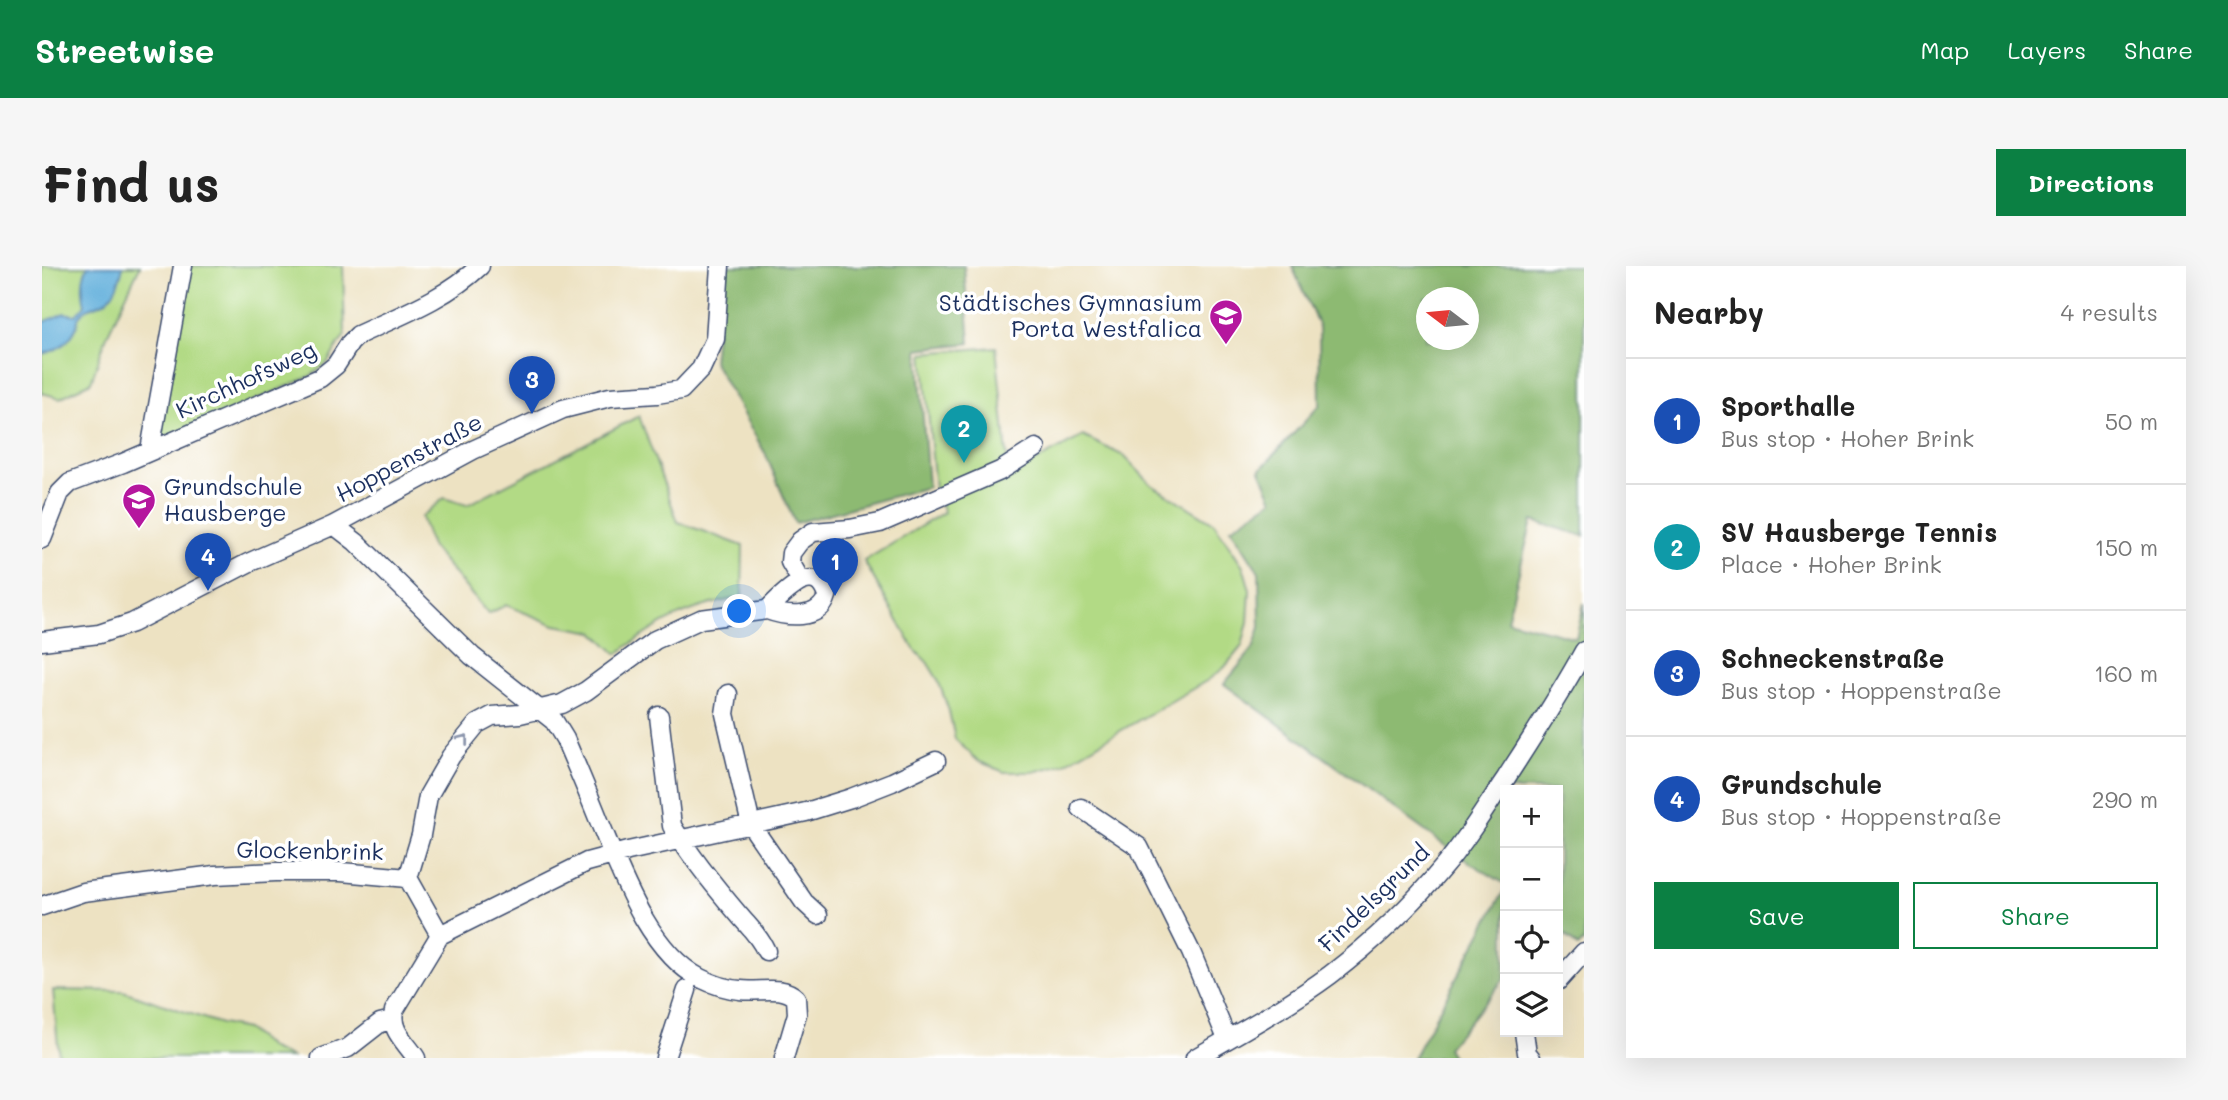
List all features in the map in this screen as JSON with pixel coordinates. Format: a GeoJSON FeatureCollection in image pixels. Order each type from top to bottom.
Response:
{"type":"FeatureCollection","features":[{"type":"Feature","properties":{"kind":"street"},"geometry":{"type":"LineString","coordinates":[[150,450],[183,266]]}},
{"type":"Feature","properties":{"kind":"street","name":"Kirchhofsweg"},"geometry":{"type":"LineString","coordinates":[[42,539],[60,493],[70,483],[320,378],[337,365],[358,335],[435,299],[457,286],[480,266]]}},
{"type":"Feature","properties":{"kind":"street","name":"Hoppenstraße"},"geometry":{"type":"LineString","coordinates":[[42,641],[99,635],[132,623],[248,563],[334,525],[473,450],[562,409],[610,397],[681,390],[701,369],[715,340],[720,266]]}},
{"type":"Feature","properties":{"kind":"street"},"geometry":{"type":"LineString","coordinates":[[801,581],[790,562],[791,552],[813,532],[850,530],[880,523],[1000,471],[1036,448]]}},
{"type":"Feature","properties":{"kind":"street"},"geometry":{"type":"LineString","coordinates":[[334,525],[356,542],[472,656],[554,721],[565,739],[630,893],[655,937],[678,962],[690,982],[666,1058]]}},
{"type":"Feature","properties":{"kind":"street"},"geometry":{"type":"LineString","coordinates":[[408,878],[421,835],[428,796],[452,756],[477,724],[492,716],[520,715],[562,704],[586,691],[655,640],[701,619],[767,610],[811,614],[820,609],[827,596],[825,589],[810,579],[801,581],[767,610]]}},
{"type":"Feature","properties":{"kind":"street","name":"Findelsgrund"},"geometry":{"type":"LineString","coordinates":[[1195,1058],[1329,975],[1361,950],[1420,893],[1447,864],[1471,829],[1548,715],[1584,651]]}},
{"type":"Feature","properties":{"kind":"street"},"geometry":{"type":"LineString","coordinates":[[727,694],[725,714],[751,825],[804,902],[818,915]]}},
{"type":"Feature","properties":{"kind":"street"},"geometry":{"type":"LineString","coordinates":[[659,716],[672,826],[739,916],[762,941],[766,951]]}},
{"type":"Feature","properties":{"kind":"street"},"geometry":{"type":"LineString","coordinates":[[416,1058],[395,1030],[392,1020],[394,1011],[440,935],[587,862],[806,812],[850,798],[936,761]]}},
{"type":"Feature","properties":{"kind":"street"},"geometry":{"type":"LineString","coordinates":[[1081,808],[1139,847],[1191,953],[1227,1039]]}},
{"type":"Feature","properties":{"kind":"street","name":"Glockenbrink"},"geometry":{"type":"LineString","coordinates":[[42,906],[83,892],[215,875],[341,872],[408,878],[440,935]]}},
{"type":"Feature","properties":{"kind":"street"},"geometry":{"type":"LineString","coordinates":[[1563,975],[1584,952]]}},
{"type":"Feature","properties":{"kind":"street"},"geometry":{"type":"LineString","coordinates":[[690,982],[739,990],[781,989],[789,992],[796,998],[797,1014],[784,1058]]}},
{"type":"Feature","properties":{"kind":"street"},"geometry":{"type":"LineString","coordinates":[[321,1058],[348,1048],[380,1023],[392,1020]]}},
{"type":"Feature","properties":{"kind":"street"},"geometry":{"type":"LineString","coordinates":[[1525,1037],[1527,1053],[1531,1058]]}},
{"type":"Feature","properties":{"kind":"green space"},"geometry":{"type":"Polygon","coordinates":[[[42,266],[140,266],[106,338],[91,382],[60,398],[42,393],[42,266]]]}},
{"type":"Feature","properties":{"kind":"green space"},"geometry":{"type":"Polygon","coordinates":[[[187,266],[343,266],[345,335],[327,363],[311,376],[158,442],[187,266]]]}},
{"type":"Feature","properties":{"kind":"green space"},"geometry":{"type":"Polygon","coordinates":[[[723,266],[964,266],[970,343],[918,349],[928,487],[795,523],[765,453],[713,361],[723,266]]]}},
{"type":"Feature","properties":{"kind":"green space"},"geometry":{"type":"Polygon","coordinates":[[[1292,266],[1584,266],[1584,536],[1532,521],[1507,620],[1576,638],[1584,603],[1584,941],[1578,947],[1563,934],[1563,785],[1500,785],[1500,881],[1459,856],[1224,684],[1253,649],[1260,627],[1259,572],[1231,528],[1273,500],[1260,470],[1320,405],[1319,327],[1292,266]]]}},
{"type":"Feature","properties":{"kind":"green space"},"geometry":{"type":"Polygon","coordinates":[[[996,347],[1009,475],[1083,436],[1124,456],[1152,485],[1214,523],[1243,566],[1250,590],[1248,622],[1242,646],[1224,668],[1208,680],[1063,764],[1033,772],[1004,772],[978,761],[955,739],[938,680],[927,662],[914,649],[864,561],[944,512],[935,490],[923,353],[996,347]]]}},
{"type":"Feature","properties":{"kind":"green space"},"geometry":{"type":"Polygon","coordinates":[[[639,416],[678,522],[743,546],[742,597],[676,617],[648,632],[617,654],[594,632],[555,625],[506,605],[488,614],[431,546],[421,517],[444,498],[467,505],[639,416]]]}},
{"type":"Feature","properties":{"kind":"green space"},"geometry":{"type":"Polygon","coordinates":[[[1500,898],[1500,984],[1447,1048],[1453,1058],[1413,1058],[1500,898]]]}},
{"type":"Feature","properties":{"kind":"green space"},"geometry":{"type":"Polygon","coordinates":[[[53,990],[123,991],[221,1024],[246,1029],[273,1050],[293,1058],[59,1058],[53,990]]]}},
{"type":"Feature","properties":{"kind":"water"},"geometry":{"type":"Polygon","coordinates":[[[88,266],[123,266],[119,282],[110,297],[81,314],[77,327],[62,345],[42,354],[42,324],[64,313],[76,315],[85,305],[83,285],[88,266]]]}},
{"type":"Feature","properties":{"kind":"place","name":"Städtisches Gymnasium Porta Westfalica"},"geometry":{"type":"Point","coordinates":[1226,346]}},
{"type":"Feature","properties":{"kind":"place","name":"Schneckenstraße"},"geometry":{"type":"Point","coordinates":[532,414]}},
{"type":"Feature","properties":{"kind":"place","name":"SV Hausberge Tennis"},"geometry":{"type":"Point","coordinates":[964,463]}},
{"type":"Feature","properties":{"kind":"place","name":"Grundschule Hausberge"},"geometry":{"type":"Point","coordinates":[139,530]}},
{"type":"Feature","properties":{"kind":"place","name":"Grundschule"},"geometry":{"type":"Point","coordinates":[208,591]}},
{"type":"Feature","properties":{"kind":"place","name":"Sporthalle"},"geometry":{"type":"Point","coordinates":[835,596]}}]}
